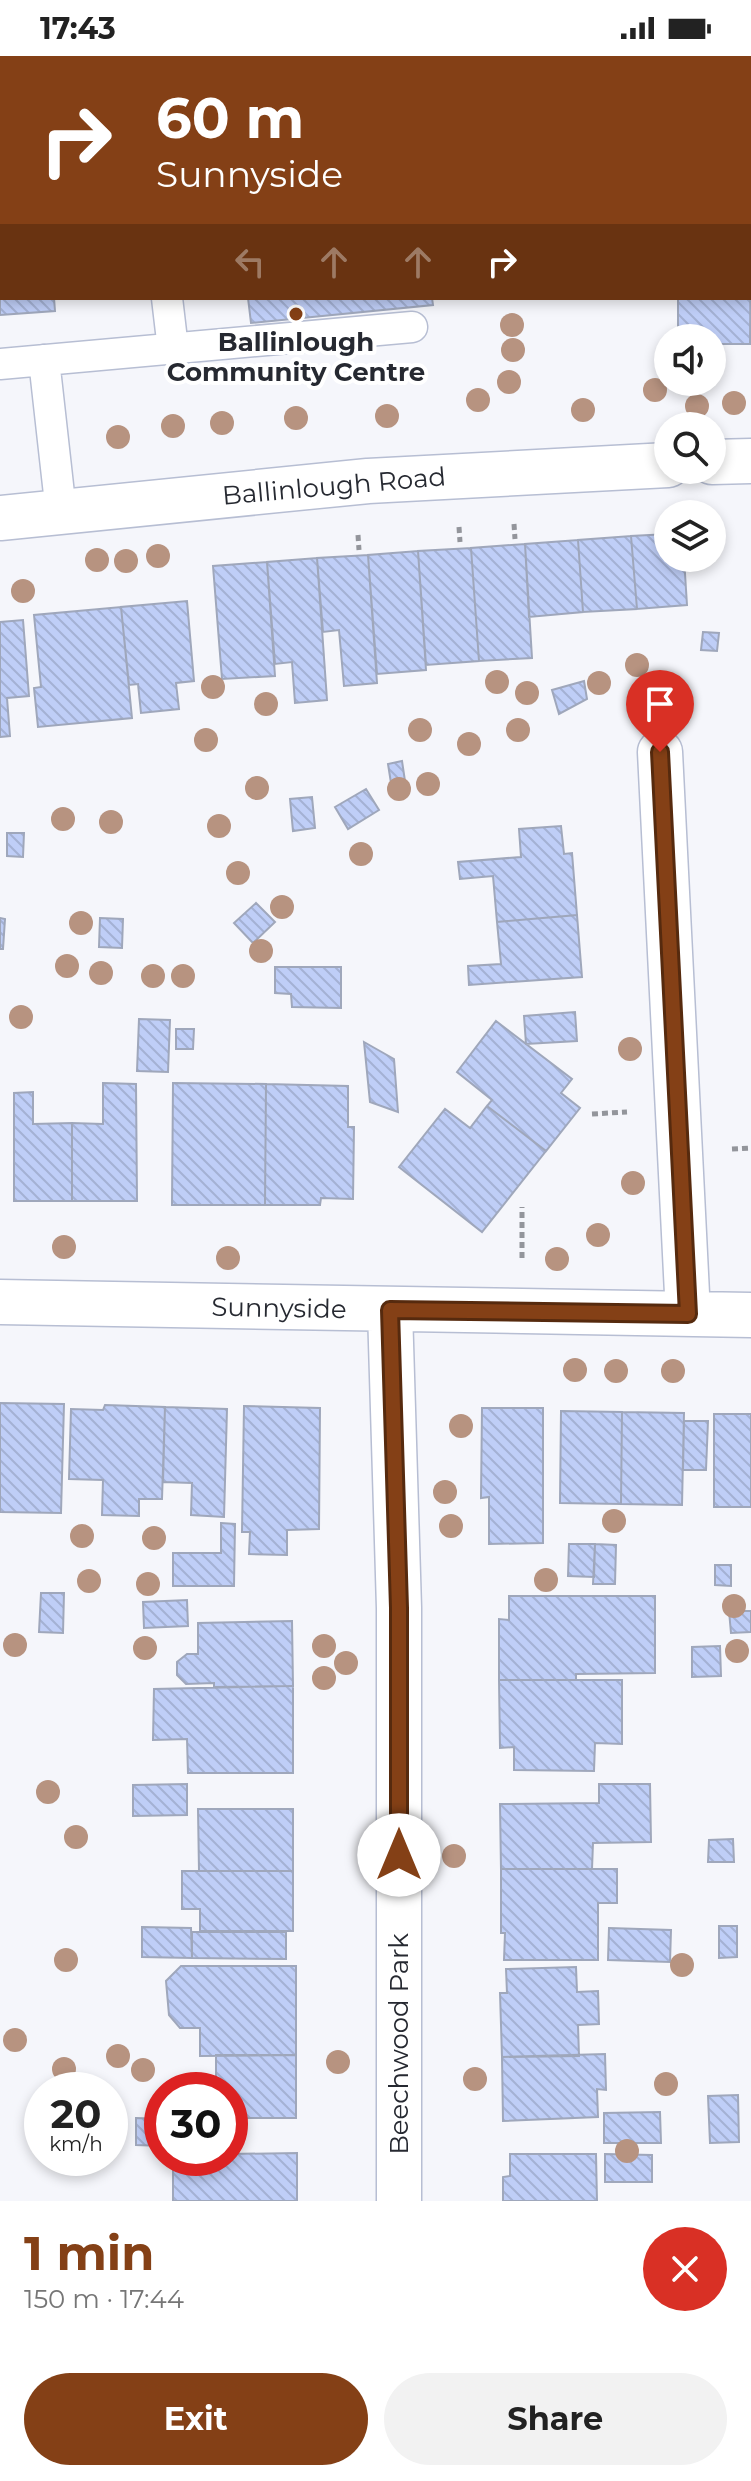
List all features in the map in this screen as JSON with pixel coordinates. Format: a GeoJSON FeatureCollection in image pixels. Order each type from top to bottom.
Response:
{"type":"FeatureCollection","features":[{"type":"Feature","properties":{"kind":"street"},"geometry":{"type":"LineString","coordinates":[[726,462],[751,461]]}},
{"type":"Feature","properties":{"kind":"street","name":"Ballinlough Road"},"geometry":{"type":"LineString","coordinates":[[0,518],[368,481],[654,466]]}},
{"type":"Feature","properties":{"kind":"street"},"geometry":{"type":"LineString","coordinates":[[660,752],[688,1314]]}},
{"type":"Feature","properties":{"kind":"street","name":"Sunnyside"},"geometry":{"type":"LineString","coordinates":[[0,1302],[751,1315]]}},
{"type":"Feature","properties":{"kind":"street","name":"Beechwood Park"},"geometry":{"type":"LineString","coordinates":[[390,1310],[399,1608],[399,2201]]}},
{"type":"Feature","properties":{"kind":"lane"},"geometry":{"type":"LineString","coordinates":[[167,300],[173,349]]}},
{"type":"Feature","properties":{"kind":"lane"},"geometry":{"type":"LineString","coordinates":[[0,364],[412,327]]}},
{"type":"Feature","properties":{"kind":"lane"},"geometry":{"type":"LineString","coordinates":[[44,360],[61,512]]}},
{"type":"Feature","properties":{"kind":"path"},"geometry":{"type":"LineString","coordinates":[[592,1114],[635,1111]]}},
{"type":"Feature","properties":{"kind":"path"},"geometry":{"type":"LineString","coordinates":[[522,1207],[522,1262]]}},
{"type":"Feature","properties":{"kind":"building"},"geometry":{"type":"Polygon","coordinates":[[[0,300],[54,300],[55,311],[0,315],[0,300]]]}},
{"type":"Feature","properties":{"kind":"building","name":"Ballinlough Community Centre"},"geometry":{"type":"Polygon","coordinates":[[[248,300],[432,300],[433,305],[251,323],[248,300]]]}},
{"type":"Feature","properties":{"kind":"building"},"geometry":{"type":"Polygon","coordinates":[[[678,300],[750,300],[750,344],[726,344],[726,324],[678,324],[678,300]]]}},
{"type":"Feature","properties":{"kind":"building"},"geometry":{"type":"Polygon","coordinates":[[[654,535],[654,572],[685,572],[687,605],[637,609],[631,536],[654,535]]]}},
{"type":"Feature","properties":{"kind":"building"},"geometry":{"type":"Polygon","coordinates":[[[631,536],[637,609],[583,612],[578,540],[631,536]]]}},
{"type":"Feature","properties":{"kind":"building"},"geometry":{"type":"Polygon","coordinates":[[[578,540],[583,612],[529,617],[525,544],[578,540]]]}},
{"type":"Feature","properties":{"kind":"building"},"geometry":{"type":"Polygon","coordinates":[[[525,544],[532,658],[479,661],[471,548],[525,544]]]}},
{"type":"Feature","properties":{"kind":"building"},"geometry":{"type":"Polygon","coordinates":[[[471,548],[479,661],[426,665],[418,551],[471,548]]]}},
{"type":"Feature","properties":{"kind":"building"},"geometry":{"type":"Polygon","coordinates":[[[418,551],[426,670],[377,674],[368,555],[418,551]]]}},
{"type":"Feature","properties":{"kind":"building"},"geometry":{"type":"Polygon","coordinates":[[[368,555],[377,683],[344,686],[339,630],[323,632],[317,558],[368,555]]]}},
{"type":"Feature","properties":{"kind":"building"},"geometry":{"type":"Polygon","coordinates":[[[317,558],[327,700],[295,703],[292,662],[275,664],[267,562],[317,558]]]}},
{"type":"Feature","properties":{"kind":"building"},"geometry":{"type":"Polygon","coordinates":[[[267,562],[275,676],[222,679],[213,566],[267,562]]]}},
{"type":"Feature","properties":{"kind":"building"},"geometry":{"type":"Polygon","coordinates":[[[187,601],[194,681],[176,683],[179,709],[141,713],[138,684],[129,685],[121,607],[187,601]]]}},
{"type":"Feature","properties":{"kind":"building"},"geometry":{"type":"Polygon","coordinates":[[[121,607],[132,718],[38,727],[34,688],[41,687],[34,615],[121,607]]]}},
{"type":"Feature","properties":{"kind":"building"},"geometry":{"type":"Polygon","coordinates":[[[23,620],[29,696],[7,698],[10,736],[0,737],[0,622],[23,620]]]}},
{"type":"Feature","properties":{"kind":"building"},"geometry":{"type":"Polygon","coordinates":[[[703,632],[719,633],[717,651],[701,650],[703,632]]]}},
{"type":"Feature","properties":{"kind":"building"},"geometry":{"type":"Polygon","coordinates":[[[584,681],[587,699],[559,714],[552,690],[584,681]]]}},
{"type":"Feature","properties":{"kind":"building"},"geometry":{"type":"Polygon","coordinates":[[[402,761],[405,781],[391,783],[388,764],[402,761]]]}},
{"type":"Feature","properties":{"kind":"building"},"geometry":{"type":"Polygon","coordinates":[[[366,789],[379,810],[348,829],[335,807],[366,789]]]}},
{"type":"Feature","properties":{"kind":"building"},"geometry":{"type":"Polygon","coordinates":[[[312,797],[315,828],[293,831],[290,799],[312,797]]]}},
{"type":"Feature","properties":{"kind":"building"},"geometry":{"type":"Polygon","coordinates":[[[561,826],[564,854],[572,853],[577,915],[497,922],[493,876],[460,879],[458,862],[521,857],[519,829],[561,826]]]}},
{"type":"Feature","properties":{"kind":"building"},"geometry":{"type":"Polygon","coordinates":[[[7,833],[24,833],[23,857],[7,856],[7,833]]]}},
{"type":"Feature","properties":{"kind":"building"},"geometry":{"type":"Polygon","coordinates":[[[256,903],[275,922],[253,943],[234,923],[256,903]]]}},
{"type":"Feature","properties":{"kind":"building"},"geometry":{"type":"Polygon","coordinates":[[[577,915],[582,977],[469,985],[468,966],[501,964],[497,922],[577,915]]]}},
{"type":"Feature","properties":{"kind":"building"},"geometry":{"type":"Polygon","coordinates":[[[0,918],[5,919],[3,949],[0,949],[0,918]]]}},
{"type":"Feature","properties":{"kind":"building"},"geometry":{"type":"Polygon","coordinates":[[[100,918],[123,919],[122,948],[99,947],[100,918]]]}},
{"type":"Feature","properties":{"kind":"building"},"geometry":{"type":"Polygon","coordinates":[[[275,967],[341,967],[341,1008],[292,1007],[291,994],[275,993],[275,967]]]}},
{"type":"Feature","properties":{"kind":"building"},"geometry":{"type":"Polygon","coordinates":[[[575,1012],[577,1041],[526,1044],[524,1016],[575,1012]]]}},
{"type":"Feature","properties":{"kind":"building"},"geometry":{"type":"Polygon","coordinates":[[[139,1019],[170,1020],[168,1072],[137,1071],[139,1019]]]}},
{"type":"Feature","properties":{"kind":"building"},"geometry":{"type":"Polygon","coordinates":[[[496,1021],[572,1079],[561,1093],[580,1108],[546,1151],[487,1106],[492,1100],[457,1072],[496,1021]]]}},
{"type":"Feature","properties":{"kind":"building"},"geometry":{"type":"Polygon","coordinates":[[[176,1029],[194,1029],[193,1049],[176,1049],[176,1029]]]}},
{"type":"Feature","properties":{"kind":"building"},"geometry":{"type":"Polygon","coordinates":[[[364,1042],[394,1059],[398,1112],[370,1102],[364,1042]]]}},
{"type":"Feature","properties":{"kind":"building"},"geometry":{"type":"Polygon","coordinates":[[[103,1083],[136,1084],[137,1201],[72,1201],[72,1123],[103,1124],[103,1083]]]}},
{"type":"Feature","properties":{"kind":"building"},"geometry":{"type":"Polygon","coordinates":[[[173,1083],[266,1084],[265,1205],[172,1205],[173,1083]]]}},
{"type":"Feature","properties":{"kind":"building"},"geometry":{"type":"Polygon","coordinates":[[[266,1084],[348,1086],[348,1127],[354,1127],[353,1199],[321,1198],[320,1205],[265,1205],[266,1084]]]}},
{"type":"Feature","properties":{"kind":"building"},"geometry":{"type":"Polygon","coordinates":[[[33,1092],[33,1124],[72,1123],[72,1201],[14,1201],[14,1093],[33,1092]]]}},
{"type":"Feature","properties":{"kind":"building"},"geometry":{"type":"Polygon","coordinates":[[[487,1106],[546,1151],[482,1232],[399,1167],[445,1109],[470,1128],[487,1106]]]}},
{"type":"Feature","properties":{"kind":"building"},"geometry":{"type":"Polygon","coordinates":[[[0,1403],[64,1404],[61,1513],[0,1512],[0,1403]]]}},
{"type":"Feature","properties":{"kind":"building"},"geometry":{"type":"Polygon","coordinates":[[[105,1405],[165,1407],[162,1499],[139,1499],[139,1516],[102,1515],[103,1480],[69,1479],[71,1409],[103,1410],[105,1405]]]}},
{"type":"Feature","properties":{"kind":"building"},"geometry":{"type":"Polygon","coordinates":[[[244,1406],[320,1408],[319,1529],[287,1530],[287,1555],[249,1554],[250,1532],[242,1532],[244,1406]]]}},
{"type":"Feature","properties":{"kind":"building"},"geometry":{"type":"Polygon","coordinates":[[[165,1407],[227,1409],[224,1517],[191,1515],[192,1483],[163,1482],[165,1407]]]}},
{"type":"Feature","properties":{"kind":"building"},"geometry":{"type":"Polygon","coordinates":[[[482,1408],[543,1408],[543,1543],[489,1544],[489,1497],[481,1498],[482,1408]]]}},
{"type":"Feature","properties":{"kind":"building"},"geometry":{"type":"Polygon","coordinates":[[[561,1411],[622,1412],[621,1504],[560,1503],[561,1411]]]}},
{"type":"Feature","properties":{"kind":"building"},"geometry":{"type":"Polygon","coordinates":[[[622,1412],[684,1413],[682,1505],[621,1504],[622,1412]]]}},
{"type":"Feature","properties":{"kind":"building"},"geometry":{"type":"Polygon","coordinates":[[[714,1414],[751,1414],[751,1507],[714,1507],[714,1414]]]}},
{"type":"Feature","properties":{"kind":"building"},"geometry":{"type":"Polygon","coordinates":[[[684,1421],[708,1421],[706,1470],[683,1470],[684,1421]]]}},
{"type":"Feature","properties":{"kind":"building"},"geometry":{"type":"Polygon","coordinates":[[[221,1523],[235,1524],[234,1586],[173,1586],[173,1553],[221,1553],[221,1523]]]}},
{"type":"Feature","properties":{"kind":"building"},"geometry":{"type":"Polygon","coordinates":[[[569,1544],[595,1544],[594,1577],[568,1576],[569,1544]]]}},
{"type":"Feature","properties":{"kind":"building"},"geometry":{"type":"Polygon","coordinates":[[[595,1544],[616,1545],[615,1584],[593,1584],[595,1544]]]}},
{"type":"Feature","properties":{"kind":"building"},"geometry":{"type":"Polygon","coordinates":[[[715,1565],[731,1565],[731,1586],[715,1585],[715,1565]]]}},
{"type":"Feature","properties":{"kind":"building"},"geometry":{"type":"Polygon","coordinates":[[[41,1593],[64,1593],[63,1633],[39,1632],[41,1593]]]}},
{"type":"Feature","properties":{"kind":"building"},"geometry":{"type":"Polygon","coordinates":[[[509,1596],[655,1596],[655,1673],[576,1674],[576,1680],[499,1680],[499,1619],[509,1620],[509,1596]]]}},
{"type":"Feature","properties":{"kind":"building"},"geometry":{"type":"Polygon","coordinates":[[[187,1600],[188,1626],[144,1628],[143,1602],[187,1600]]]}},
{"type":"Feature","properties":{"kind":"building"},"geometry":{"type":"Polygon","coordinates":[[[729,1611],[751,1611],[751,1632],[731,1633],[729,1611]]]}},
{"type":"Feature","properties":{"kind":"building"},"geometry":{"type":"Polygon","coordinates":[[[292,1621],[293,1686],[214,1687],[214,1683],[186,1684],[177,1675],[177,1662],[187,1654],[198,1654],[198,1623],[292,1621]]]}},
{"type":"Feature","properties":{"kind":"building"},"geometry":{"type":"Polygon","coordinates":[[[720,1646],[721,1676],[692,1677],[692,1647],[720,1646]]]}},
{"type":"Feature","properties":{"kind":"building"},"geometry":{"type":"Polygon","coordinates":[[[499,1680],[622,1680],[622,1744],[595,1743],[594,1771],[514,1770],[514,1747],[500,1748],[499,1680]]]}},
{"type":"Feature","properties":{"kind":"building"},"geometry":{"type":"Polygon","coordinates":[[[293,1686],[293,1773],[188,1773],[187,1739],[153,1740],[154,1689],[293,1686]]]}},
{"type":"Feature","properties":{"kind":"building"},"geometry":{"type":"Polygon","coordinates":[[[187,1784],[187,1815],[133,1816],[133,1785],[187,1784]]]}},
{"type":"Feature","properties":{"kind":"building"},"geometry":{"type":"Polygon","coordinates":[[[599,1784],[650,1784],[651,1842],[593,1843],[592,1869],[501,1869],[500,1804],[599,1803],[599,1784]]]}},
{"type":"Feature","properties":{"kind":"building"},"geometry":{"type":"Polygon","coordinates":[[[198,1809],[293,1809],[293,1871],[199,1871],[198,1809]]]}},
{"type":"Feature","properties":{"kind":"building"},"geometry":{"type":"Polygon","coordinates":[[[733,1839],[734,1862],[708,1862],[709,1840],[733,1839]]]}},
{"type":"Feature","properties":{"kind":"building"},"geometry":{"type":"Polygon","coordinates":[[[501,1869],[617,1869],[617,1903],[598,1903],[598,1960],[504,1960],[501,1869]]]}},
{"type":"Feature","properties":{"kind":"building"},"geometry":{"type":"Polygon","coordinates":[[[182,1871],[293,1871],[293,1931],[200,1931],[200,1909],[182,1909],[182,1871]]]}},
{"type":"Feature","properties":{"kind":"building"},"geometry":{"type":"Polygon","coordinates":[[[719,1926],[737,1926],[737,1957],[719,1958],[719,1926]]]}},
{"type":"Feature","properties":{"kind":"building"},"geometry":{"type":"Polygon","coordinates":[[[142,1927],[191,1928],[192,1958],[142,1957],[142,1927]]]}},
{"type":"Feature","properties":{"kind":"building"},"geometry":{"type":"Polygon","coordinates":[[[609,1928],[671,1930],[670,1962],[608,1960],[609,1928]]]}},
{"type":"Feature","properties":{"kind":"building"},"geometry":{"type":"Polygon","coordinates":[[[192,1932],[286,1932],[286,1959],[192,1958],[192,1932]]]}},
{"type":"Feature","properties":{"kind":"building"},"geometry":{"type":"Polygon","coordinates":[[[181,1966],[296,1966],[296,2055],[200,2056],[200,2028],[180,2028],[169,2015],[166,1981],[181,1966]]]}},
{"type":"Feature","properties":{"kind":"building"},"geometry":{"type":"Polygon","coordinates":[[[576,1967],[577,1992],[598,1991],[599,2024],[578,2025],[579,2056],[502,2057],[500,1993],[507,1993],[506,1969],[576,1967]]]}},
{"type":"Feature","properties":{"kind":"building"},"geometry":{"type":"Polygon","coordinates":[[[605,2054],[606,2090],[597,2089],[598,2117],[503,2121],[502,2057],[605,2054]]]}},
{"type":"Feature","properties":{"kind":"building"},"geometry":{"type":"Polygon","coordinates":[[[216,2055],[296,2055],[296,2118],[248,2118],[248,2072],[216,2072],[216,2055]]]}},
{"type":"Feature","properties":{"kind":"building"},"geometry":{"type":"Polygon","coordinates":[[[738,2095],[739,2142],[710,2143],[708,2096],[738,2095]]]}},
{"type":"Feature","properties":{"kind":"building"},"geometry":{"type":"Polygon","coordinates":[[[660,2112],[661,2143],[604,2143],[604,2113],[660,2112]]]}},
{"type":"Feature","properties":{"kind":"building"},"geometry":{"type":"Polygon","coordinates":[[[136,2118],[144,2118],[144,2145],[136,2145],[136,2118]]]}},
{"type":"Feature","properties":{"kind":"building"},"geometry":{"type":"Polygon","coordinates":[[[297,2153],[297,2201],[173,2201],[173,2176],[248,2176],[248,2154],[297,2153]]]}},
{"type":"Feature","properties":{"kind":"building"},"geometry":{"type":"Polygon","coordinates":[[[510,2154],[596,2154],[597,2201],[503,2201],[503,2177],[510,2176],[510,2154]]]}},
{"type":"Feature","properties":{"kind":"building"},"geometry":{"type":"Polygon","coordinates":[[[605,2154],[652,2155],[652,2182],[605,2182],[605,2154]]]}},
{"type":"Feature","properties":{"kind":"place","name":"Ballinlough Community Centre"},"geometry":{"type":"Point","coordinates":[296,314]}},
{"type":"Feature","properties":{"kind":"route"},"geometry":{"type":"LineString","coordinates":[[399,1855],[399,1608],[390,1310],[688,1314],[660,752]]}}]}
